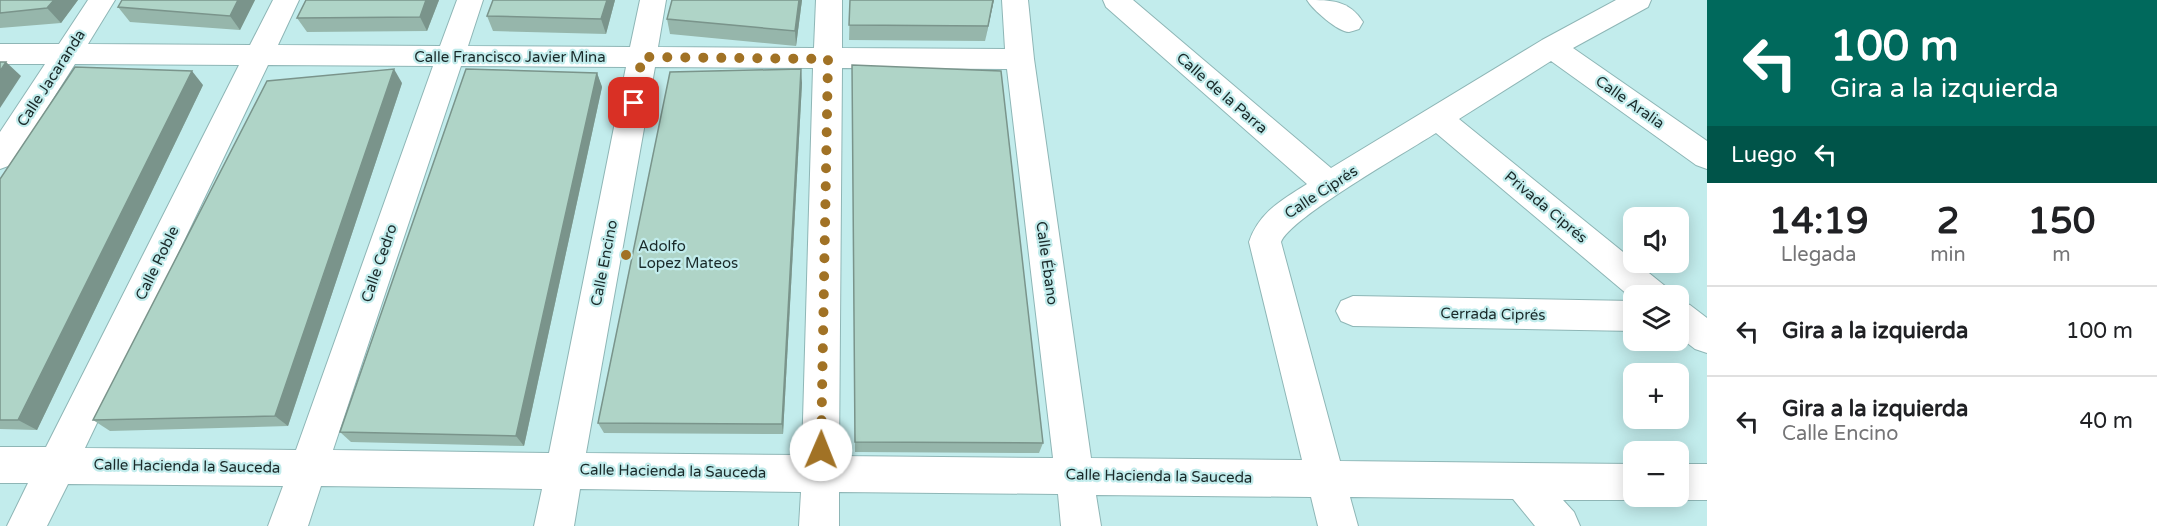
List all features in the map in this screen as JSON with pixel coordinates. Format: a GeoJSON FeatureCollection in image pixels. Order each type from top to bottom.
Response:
{"type":"FeatureCollection","features":[{"type":"Feature","properties":{"kind":"street","name":"Calle Jacaranda"},"geometry":{"type":"LineString","coordinates":[[0,157],[102,0]]}},
{"type":"Feature","properties":{"kind":"street","name":"Calle Roble"},"geometry":{"type":"LineString","coordinates":[[27,526],[286,0]]}},
{"type":"Feature","properties":{"kind":"street","name":"Calle Cedro"},"geometry":{"type":"LineString","coordinates":[[288,526],[470,0]]}},
{"type":"Feature","properties":{"kind":"street","name":"Calle Encino"},"geometry":{"type":"LineString","coordinates":[[554,526],[653,0]]}},
{"type":"Feature","properties":{"kind":"street"},"geometry":{"type":"LineString","coordinates":[[819,526],[829,0]]}},
{"type":"Feature","properties":{"kind":"street","name":"Calle Ébano"},"geometry":{"type":"LineString","coordinates":[[1015,0],[1020,60],[1081,526]]}},
{"type":"Feature","properties":{"kind":"street","name":"Calle de la Parra"},"geometry":{"type":"LineString","coordinates":[[1116,0],[1329,185]]}},
{"type":"Feature","properties":{"kind":"street"},"geometry":{"type":"LineString","coordinates":[[1320,0],[1349,22]]}},
{"type":"Feature","properties":{"kind":"street","name":"Calle Ciprés"},"geometry":{"type":"LineString","coordinates":[[1338,526],[1265,242],[1268,233],[1278,220],[1329,185],[1552,47],[1638,0]]}},
{"type":"Feature","properties":{"kind":"street","name":"Calle Aralia"},"geometry":{"type":"LineString","coordinates":[[1552,47],[1707,157]]}},
{"type":"Feature","properties":{"kind":"street","name":"Calle Francisco Javier Mina"},"geometry":{"type":"LineString","coordinates":[[0,54],[1020,60]]}},
{"type":"Feature","properties":{"kind":"street","name":"Privada Ciprés"},"geometry":{"type":"LineString","coordinates":[[1438,118],[1640,285]]}},
{"type":"Feature","properties":{"kind":"street","name":"Cerrada Ciprés"},"geometry":{"type":"LineString","coordinates":[[1353,311],[1623,316]]}},
{"type":"Feature","properties":{"kind":"street"},"geometry":{"type":"LineString","coordinates":[[1689,324],[1707,338]]}},
{"type":"Feature","properties":{"kind":"street","name":"Calle Hacienda la Sauceda"},"geometry":{"type":"LineString","coordinates":[[0,465],[1623,482]]}},
{"type":"Feature","properties":{"kind":"street"},"geometry":{"type":"LineString","coordinates":[[1521,480],[1560,526]]}},
{"type":"Feature","properties":{"kind":"street"},"geometry":{"type":"LineString","coordinates":[[1689,482],[1707,482]]}},
{"type":"Feature","properties":{"kind":"building"},"geometry":{"type":"Polygon","coordinates":[[[0,0],[54,0],[47,8],[0,13],[0,0]]]}},
{"type":"Feature","properties":{"kind":"building"},"geometry":{"type":"Polygon","coordinates":[[[122,0],[238,0],[230,16],[118,7],[122,0]]]}},
{"type":"Feature","properties":{"kind":"building"},"geometry":{"type":"Polygon","coordinates":[[[306,0],[426,0],[420,17],[297,18],[306,0]]]}},
{"type":"Feature","properties":{"kind":"building"},"geometry":{"type":"Polygon","coordinates":[[[493,0],[607,0],[601,19],[487,16],[493,0]]]}},
{"type":"Feature","properties":{"kind":"building"},"geometry":{"type":"Polygon","coordinates":[[[672,0],[799,0],[795,31],[667,19],[672,0]]]}},
{"type":"Feature","properties":{"kind":"building"},"geometry":{"type":"Polygon","coordinates":[[[850,0],[993,0],[988,26],[849,25],[850,0]]]}},
{"type":"Feature","properties":{"kind":"building"},"geometry":{"type":"Polygon","coordinates":[[[0,62],[6,62],[0,71],[0,62]]]}},
{"type":"Feature","properties":{"kind":"building"},"geometry":{"type":"Polygon","coordinates":[[[852,65],[1001,71],[1043,443],[855,442],[852,65]]]}},
{"type":"Feature","properties":{"kind":"building"},"geometry":{"type":"Polygon","coordinates":[[[75,67],[192,71],[18,420],[0,420],[0,179],[75,67]]]}},
{"type":"Feature","properties":{"kind":"building"},"geometry":{"type":"Polygon","coordinates":[[[394,69],[275,416],[93,420],[267,81],[394,69]]]}},
{"type":"Feature","properties":{"kind":"building"},"geometry":{"type":"Polygon","coordinates":[[[466,69],[597,73],[516,436],[340,432],[466,69]]]}},
{"type":"Feature","properties":{"kind":"building"},"geometry":{"type":"Polygon","coordinates":[[[801,69],[782,424],[598,423],[670,72],[801,69]]]}},
{"type":"Feature","properties":{"kind":"place","name":"Adolfo Lopez Mateos"},"geometry":{"type":"Point","coordinates":[626,255]}},
{"type":"Feature","properties":{"kind":"route"},"geometry":{"type":"LineString","coordinates":[[634,103],[642,57],[828,59],[821,450]]}}]}
